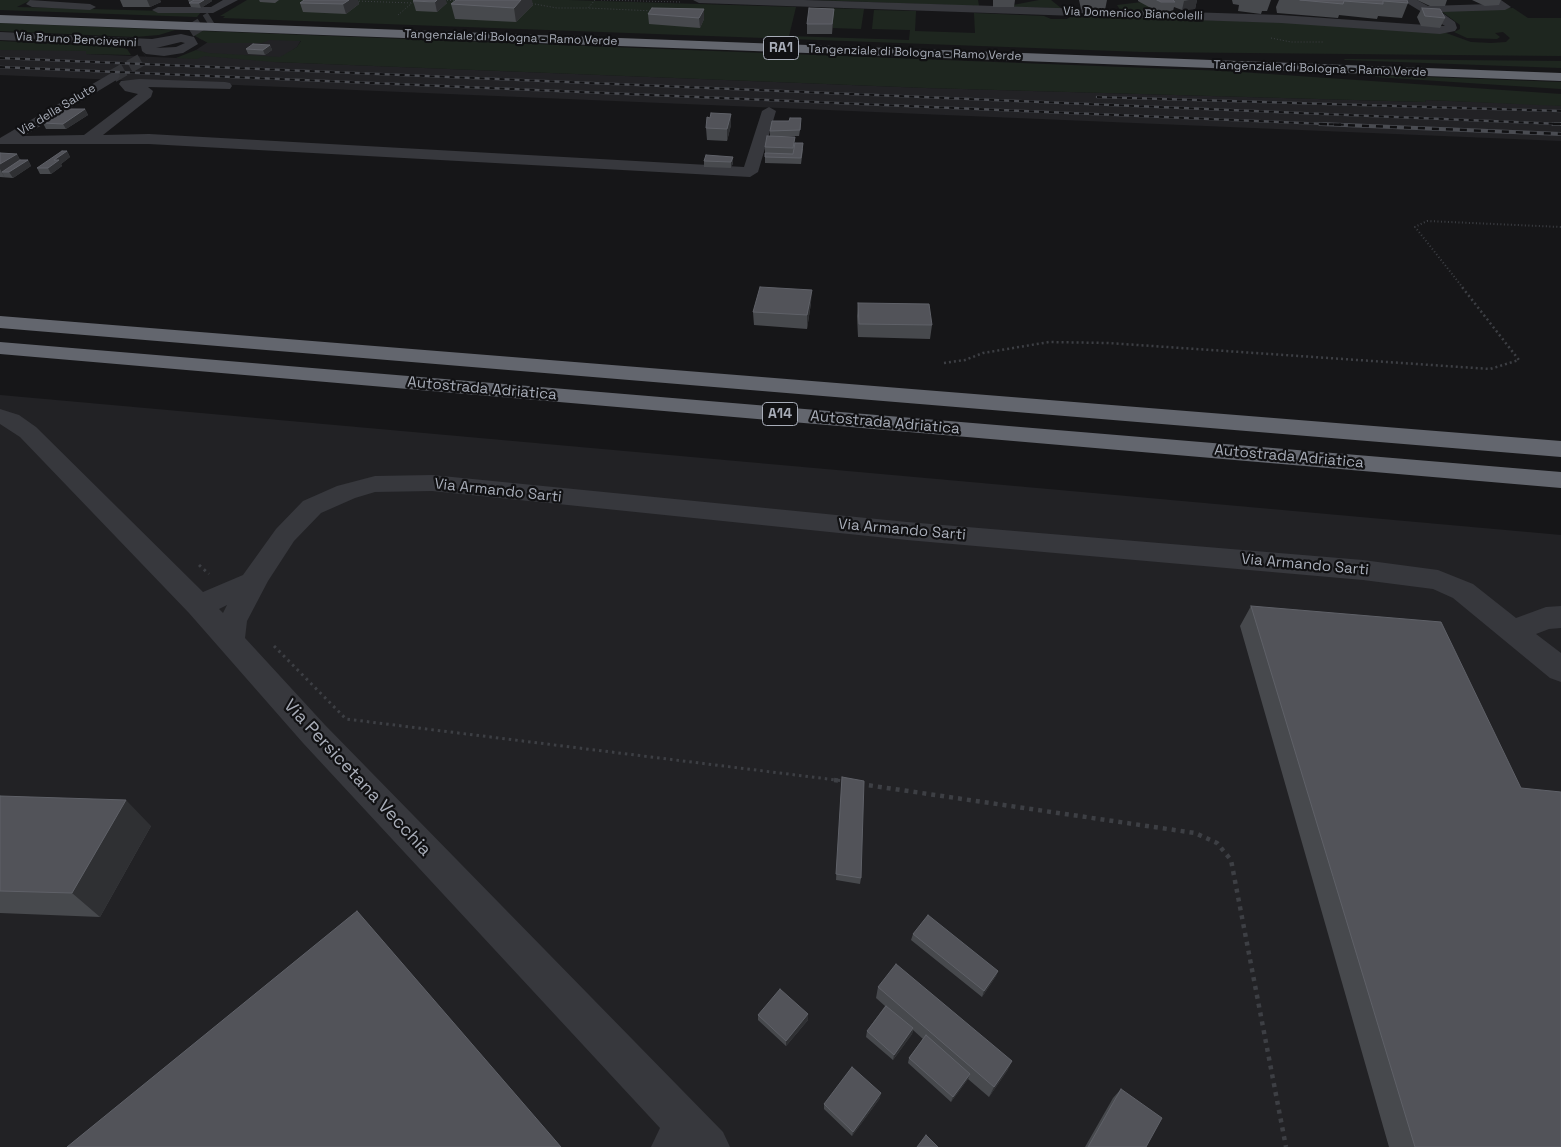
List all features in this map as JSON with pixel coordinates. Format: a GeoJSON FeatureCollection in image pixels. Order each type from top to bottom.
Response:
{"type":"FeatureCollection","features":[{"type":"Feature","properties":{"kind":"highway","name":"Tangenziale di Bologna - Ramo Verde"},"geometry":{"type":"LineString","coordinates":[[0,14],[1561,72]]}},
{"type":"Feature","properties":{"kind":"highway","name":"Tangenziale di Bologna - Ramo Verde"},"geometry":{"type":"LineString","coordinates":[[0,19],[1561,78]]}},
{"type":"Feature","properties":{"kind":"highway"},"geometry":{"type":"LineString","coordinates":[[1068,54],[1372,57]]}},
{"type":"Feature","properties":{"kind":"highway"},"geometry":{"type":"LineString","coordinates":[[1045,58],[1542,90]]}},
{"type":"Feature","properties":{"kind":"highway","name":"Autostrada Adriatica"},"geometry":{"type":"LineString","coordinates":[[0,322],[1561,449]]}},
{"type":"Feature","properties":{"kind":"highway","name":"Autostrada Adriatica"},"geometry":{"type":"LineString","coordinates":[[0,348],[1561,480]]}},
{"type":"Feature","properties":{"kind":"street"},"geometry":{"type":"LineString","coordinates":[[158,10],[213,10],[232,0]]}},
{"type":"Feature","properties":{"kind":"street"},"geometry":{"type":"LineString","coordinates":[[211,18],[240,0]]}},
{"type":"Feature","properties":{"kind":"street","name":"Via Domenico Biancolelli"},"geometry":{"type":"LineString","coordinates":[[699,0],[1070,12],[1111,6],[1220,10],[1241,18],[1446,30],[1451,28],[1452,25],[1447,20],[1427,10]]}},
{"type":"Feature","properties":{"kind":"street"},"geometry":{"type":"LineString","coordinates":[[1058,0],[1070,12]]}},
{"type":"Feature","properties":{"kind":"street"},"geometry":{"type":"LineString","coordinates":[[1408,0],[1427,10],[1505,7],[1492,0]]}},
{"type":"Feature","properties":{"kind":"street"},"geometry":{"type":"LineString","coordinates":[[42,2],[90,7]]}},
{"type":"Feature","properties":{"kind":"street"},"geometry":{"type":"LineString","coordinates":[[1271,5],[1272,10],[1281,19]]}},
{"type":"Feature","properties":{"kind":"street","name":"Via Bruno Bencivenni"},"geometry":{"type":"LineString","coordinates":[[0,36],[152,51],[186,34]]}},
{"type":"Feature","properties":{"kind":"street","name":"Via della Salute"},"geometry":{"type":"LineString","coordinates":[[3,142],[113,76]]}},
{"type":"Feature","properties":{"kind":"street"},"geometry":{"type":"LineString","coordinates":[[89,139],[146,94],[146,91],[130,88],[126,84],[225,86]]}},
{"type":"Feature","properties":{"kind":"street"},"geometry":{"type":"LineString","coordinates":[[3,142],[149,139],[750,172],[769,111]]}},
{"type":"Feature","properties":{"kind":"street","name":"Via Persicetana Vecchia"},"geometry":{"type":"LineString","coordinates":[[0,416],[11,420],[28,432],[199,606],[314,734],[690,1140]]}},
{"type":"Feature","properties":{"kind":"street","name":"Via Armando Sarti"},"geometry":{"type":"LineString","coordinates":[[230,640],[233,621],[253,582],[285,535],[312,507],[346,492],[375,484],[432,483],[464,488],[897,530],[1362,570],[1438,580],[1463,591],[1561,670]]}},
{"type":"Feature","properties":{"kind":"street"},"geometry":{"type":"LineString","coordinates":[[199,606],[253,582]]}},
{"type":"Feature","properties":{"kind":"street"},"geometry":{"type":"LineString","coordinates":[[1514,631],[1546,618],[1561,617]]}},
{"type":"Feature","properties":{"kind":"path"},"geometry":{"type":"LineString","coordinates":[[396,16],[417,0]]}},
{"type":"Feature","properties":{"kind":"path"},"geometry":{"type":"LineString","coordinates":[[443,0],[462,1]]}},
{"type":"Feature","properties":{"kind":"path"},"geometry":{"type":"LineString","coordinates":[[588,8],[595,0]]}},
{"type":"Feature","properties":{"kind":"path"},"geometry":{"type":"LineString","coordinates":[[353,1],[413,3]]}},
{"type":"Feature","properties":{"kind":"path"},"geometry":{"type":"LineString","coordinates":[[528,3],[557,8],[656,11]]}},
{"type":"Feature","properties":{"kind":"path"},"geometry":{"type":"LineString","coordinates":[[944,363],[965,360],[983,353],[1049,342],[1108,343],[1490,368],[1519,360],[1416,228],[1427,221],[1561,228]]}},
{"type":"Feature","properties":{"kind":"path"},"geometry":{"type":"LineString","coordinates":[[269,641],[346,719],[890,787],[1194,833],[1217,843],[1231,860],[1286,1147]]}},
{"type":"Feature","properties":{"kind":"shaded area"},"geometry":{"type":"Polygon","coordinates":[[[0,0],[31,0],[17,7],[201,12],[197,17],[0,10],[0,0]]]}},
{"type":"Feature","properties":{"kind":"shaded area"},"geometry":{"type":"Polygon","coordinates":[[[247,0],[569,0],[796,7],[789,36],[909,40],[910,30],[872,29],[874,10],[916,11],[915,31],[975,33],[974,13],[1044,16],[1051,19],[1067,19],[1072,16],[1337,24],[1446,33],[1471,42],[1491,43],[1506,42],[1510,38],[1503,32],[1495,33],[1500,37],[1497,39],[1467,38],[1454,32],[1460,29],[1460,25],[1441,11],[1513,8],[1528,18],[1561,18],[1561,56],[1143,52],[223,18],[225,16],[220,16],[247,0]]]}},
{"type":"Feature","properties":{"kind":"shaded area"},"geometry":{"type":"Polygon","coordinates":[[[813,0],[978,0],[979,6],[813,0]]]}},
{"type":"Feature","properties":{"kind":"shaded area"},"geometry":{"type":"Polygon","coordinates":[[[1039,0],[1051,0],[1061,8],[1014,7],[1013,5],[1039,0]]]}},
{"type":"Feature","properties":{"kind":"shaded area"},"geometry":{"type":"Polygon","coordinates":[[[1142,2],[1158,12],[1121,11],[1117,5],[1142,2]]]}},
{"type":"Feature","properties":{"kind":"shaded area"},"geometry":{"type":"Polygon","coordinates":[[[815,8],[864,9],[861,29],[833,28],[833,18],[812,18],[815,8]]]}},
{"type":"Feature","properties":{"kind":"shaded area"},"geometry":{"type":"Polygon","coordinates":[[[0,23],[175,30],[159,35],[134,37],[0,31],[0,23]]]}},
{"type":"Feature","properties":{"kind":"shaded area"},"geometry":{"type":"Polygon","coordinates":[[[203,31],[1225,71],[1561,94],[1561,106],[1426,100],[1425,102],[926,88],[274,62],[204,56],[197,59],[176,58],[196,50],[209,53],[280,57],[297,47],[301,41],[269,40],[262,43],[208,43],[195,36],[196,33],[203,31]]]}},
{"type":"Feature","properties":{"kind":"shaded area"},"geometry":{"type":"Polygon","coordinates":[[[199,38],[301,40],[297,47],[275,62],[926,88],[1425,102],[1426,100],[1555,105],[1561,106],[1561,141],[0,75],[0,47],[86,51],[86,54],[176,58],[190,54],[208,42],[199,38]]]}},
{"type":"Feature","properties":{"kind":"shaded area"},"geometry":{"type":"Polygon","coordinates":[[[0,41],[118,47],[127,49],[131,55],[86,54],[86,51],[0,50],[0,41]]]}},
{"type":"Feature","properties":{"kind":"shaded area"},"geometry":{"type":"Polygon","coordinates":[[[1345,60],[1561,61],[1561,68],[1345,60]]]}},
{"type":"Feature","properties":{"kind":"shaded area"},"geometry":{"type":"Polygon","coordinates":[[[1374,75],[1561,82],[1561,89],[1376,77],[1374,75]]]}},
{"type":"Feature","properties":{"kind":"shaded area"},"geometry":{"type":"Polygon","coordinates":[[[0,395],[1561,535],[1561,1147],[0,1147],[0,395]]]}},
{"type":"Feature","properties":{"kind":"building"},"geometry":{"type":"Polygon","coordinates":[[[194,0],[204,0],[199,3],[189,3],[194,0]]]}},
{"type":"Feature","properties":{"kind":"building"},"geometry":{"type":"Polygon","coordinates":[[[304,0],[349,0],[343,4],[300,3],[304,0]]]}},
{"type":"Feature","properties":{"kind":"building"},"geometry":{"type":"Polygon","coordinates":[[[437,0],[435,2],[413,1],[437,0]]]}},
{"type":"Feature","properties":{"kind":"building"},"geometry":{"type":"Polygon","coordinates":[[[456,0],[521,0],[514,8],[451,4],[456,0]]]}},
{"type":"Feature","properties":{"kind":"building"},"geometry":{"type":"Polygon","coordinates":[[[1157,0],[1173,0],[1175,2],[1161,2],[1157,0]]]}},
{"type":"Feature","properties":{"kind":"building"},"geometry":{"type":"Polygon","coordinates":[[[1300,0],[1407,0],[1408,3],[1383,1],[1383,4],[1344,1],[1343,4],[1300,0]]]}},
{"type":"Feature","properties":{"kind":"building"},"geometry":{"type":"Polygon","coordinates":[[[652,8],[704,9],[699,18],[648,14],[652,8]]]}},
{"type":"Feature","properties":{"kind":"building"},"geometry":{"type":"Polygon","coordinates":[[[809,8],[834,9],[832,24],[807,24],[809,8]]]}},
{"type":"Feature","properties":{"kind":"building"},"geometry":{"type":"Polygon","coordinates":[[[1422,8],[1440,9],[1445,18],[1425,16],[1422,8]]]}},
{"type":"Feature","properties":{"kind":"building"},"geometry":{"type":"Polygon","coordinates":[[[253,44],[270,45],[263,50],[246,49],[253,44]]]}},
{"type":"Feature","properties":{"kind":"building"},"geometry":{"type":"Polygon","coordinates":[[[68,109],[85,109],[63,124],[43,123],[68,109]]]}},
{"type":"Feature","properties":{"kind":"building"},"geometry":{"type":"Polygon","coordinates":[[[711,113],[731,114],[727,129],[706,128],[707,117],[710,118],[711,113]]]}},
{"type":"Feature","properties":{"kind":"building"},"geometry":{"type":"Polygon","coordinates":[[[790,118],[801,118],[800,130],[770,131],[772,121],[789,121],[790,118]]]}},
{"type":"Feature","properties":{"kind":"building"},"geometry":{"type":"Polygon","coordinates":[[[767,136],[795,137],[793,148],[765,147],[767,136]]]}},
{"type":"Feature","properties":{"kind":"building"},"geometry":{"type":"Polygon","coordinates":[[[795,143],[803,143],[801,158],[765,157],[765,153],[793,154],[795,143]]]}},
{"type":"Feature","properties":{"kind":"building"},"geometry":{"type":"Polygon","coordinates":[[[62,151],[67,151],[54,160],[59,160],[48,168],[37,168],[62,151]]]}},
{"type":"Feature","properties":{"kind":"building"},"geometry":{"type":"Polygon","coordinates":[[[0,153],[17,154],[0,164],[0,153]]]}},
{"type":"Feature","properties":{"kind":"building"},"geometry":{"type":"Polygon","coordinates":[[[706,155],[733,157],[731,162],[704,161],[706,155]]]}},
{"type":"Feature","properties":{"kind":"building"},"geometry":{"type":"Polygon","coordinates":[[[20,160],[28,160],[9,172],[2,172],[20,160]]]}},
{"type":"Feature","properties":{"kind":"building"},"geometry":{"type":"Polygon","coordinates":[[[760,287],[812,290],[807,315],[753,312],[760,287]]]}},
{"type":"Feature","properties":{"kind":"building"},"geometry":{"type":"Polygon","coordinates":[[[858,303],[929,304],[932,325],[859,324],[858,303]]]}},
{"type":"Feature","properties":{"kind":"building"},"geometry":{"type":"Polygon","coordinates":[[[1251,606],[1441,622],[1521,788],[1561,792],[1561,1147],[1415,1147],[1251,606]]]}},
{"type":"Feature","properties":{"kind":"building"},"geometry":{"type":"Polygon","coordinates":[[[842,777],[864,781],[861,878],[836,874],[842,777]]]}},
{"type":"Feature","properties":{"kind":"building"},"geometry":{"type":"Polygon","coordinates":[[[0,796],[126,800],[72,893],[0,891],[0,796]]]}},
{"type":"Feature","properties":{"kind":"building"},"geometry":{"type":"Polygon","coordinates":[[[357,911],[561,1147],[67,1147],[357,911]]]}},
{"type":"Feature","properties":{"kind":"building"},"geometry":{"type":"Polygon","coordinates":[[[928,915],[998,971],[984,991],[913,934],[928,915]]]}},
{"type":"Feature","properties":{"kind":"building"},"geometry":{"type":"Polygon","coordinates":[[[896,964],[1012,1061],[994,1087],[878,987],[896,964]]]}},
{"type":"Feature","properties":{"kind":"building"},"geometry":{"type":"Polygon","coordinates":[[[780,989],[808,1014],[786,1041],[758,1015],[780,989]]]}},
{"type":"Feature","properties":{"kind":"building"},"geometry":{"type":"Polygon","coordinates":[[[886,1006],[913,1028],[894,1055],[867,1031],[886,1006]]]}},
{"type":"Feature","properties":{"kind":"building"},"geometry":{"type":"Polygon","coordinates":[[[926,1035],[970,1074],[953,1097],[909,1058],[926,1035]]]}},
{"type":"Feature","properties":{"kind":"building"},"geometry":{"type":"Polygon","coordinates":[[[852,1067],[881,1093],[853,1132],[824,1104],[852,1067]]]}},
{"type":"Feature","properties":{"kind":"building"},"geometry":{"type":"Polygon","coordinates":[[[1121,1089],[1162,1118],[1146,1147],[1088,1147],[1121,1089]]]}},
{"type":"Feature","properties":{"kind":"building"},"geometry":{"type":"Polygon","coordinates":[[[926,1135],[938,1147],[917,1147],[926,1135]]]}},
{"type":"Feature","properties":{"kind":"tunnel"},"geometry":{"type":"LineString","coordinates":[[190,31],[211,18]]}},
{"type":"Feature","properties":{"kind":"tunnel"},"geometry":{"type":"LineString","coordinates":[[113,76],[146,57]]}},
{"type":"Feature","properties":{"kind":"railway"},"geometry":{"type":"LineString","coordinates":[[0,58],[1561,124],[1553,124]]}},
{"type":"Feature","properties":{"kind":"railway"},"geometry":{"type":"LineString","coordinates":[[0,67],[1349,125]]}},
{"type":"Feature","properties":{"kind":"railway"},"geometry":{"type":"LineString","coordinates":[[1097,97],[1561,111]]}},
{"type":"Feature","properties":{"kind":"railway"},"geometry":{"type":"LineString","coordinates":[[1320,124],[1561,134]]}}]}
